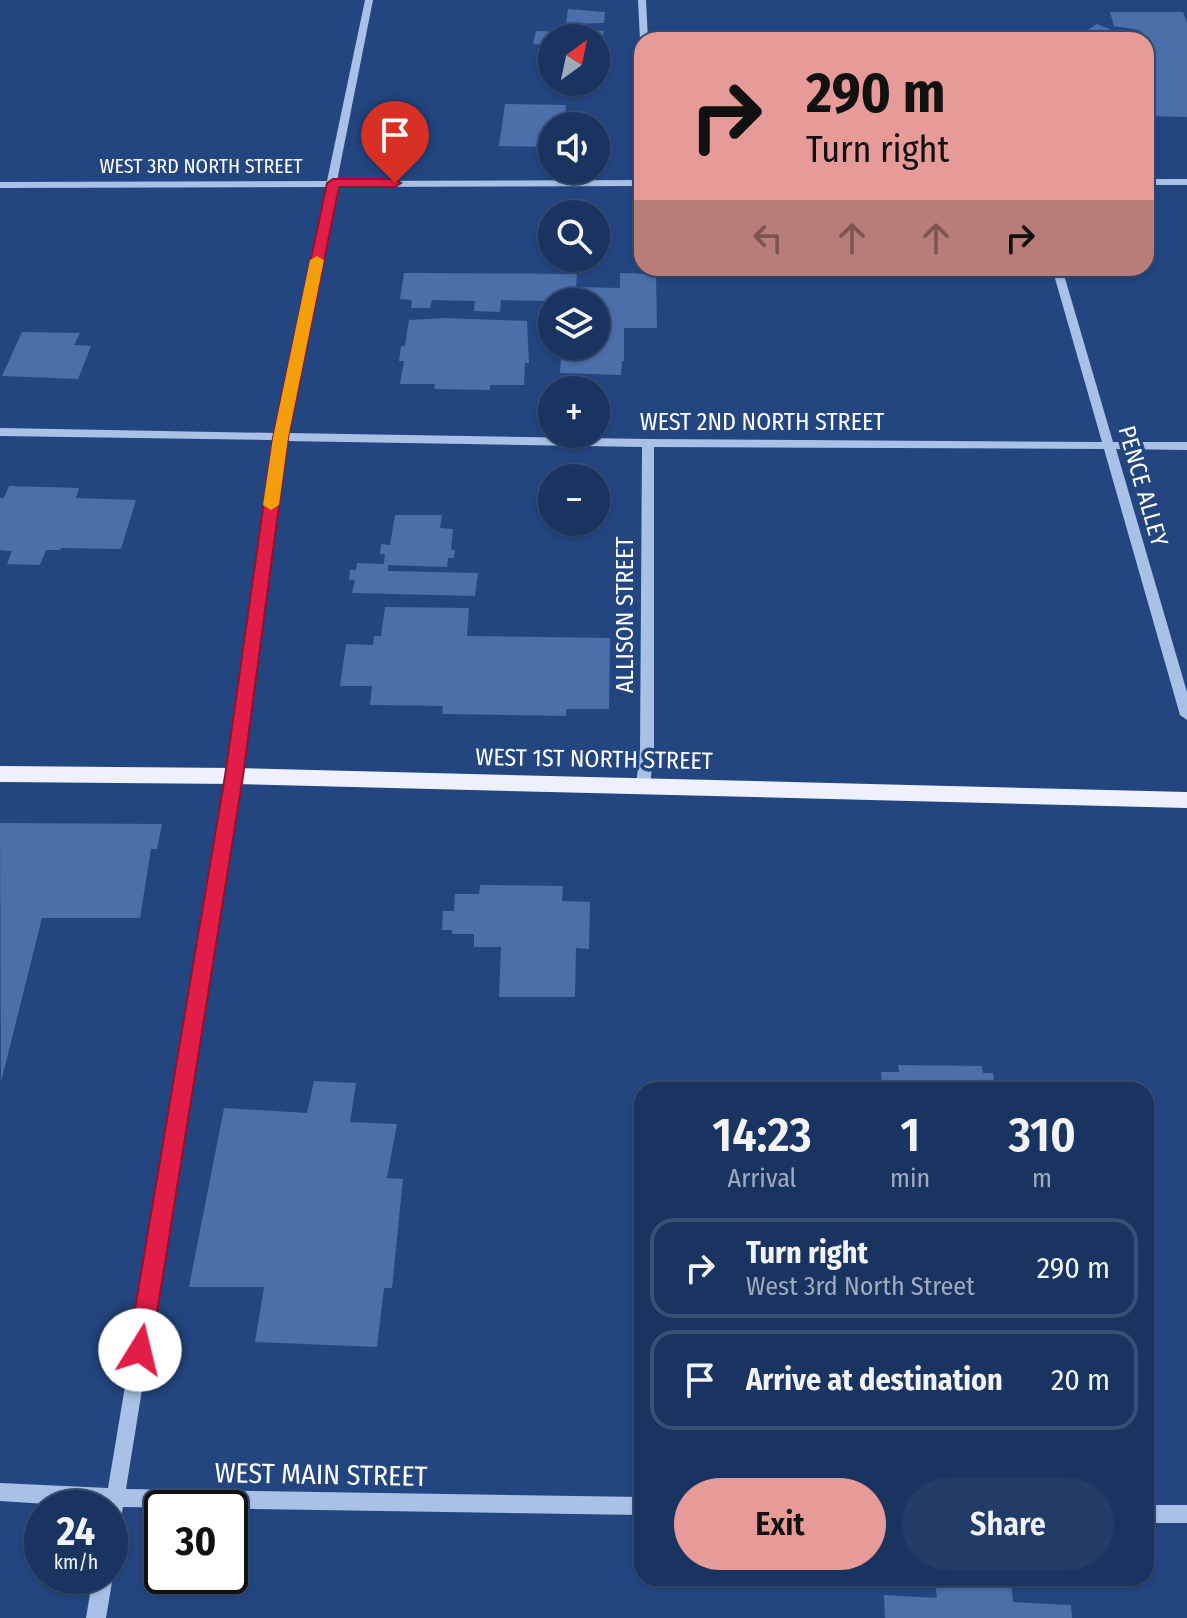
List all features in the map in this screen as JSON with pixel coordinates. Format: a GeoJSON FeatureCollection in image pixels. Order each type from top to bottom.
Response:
{"type":"FeatureCollection","features":[{"type":"Feature","properties":{"kind":"main road","name":"WEST 1ST NORTH STREET"},"geometry":{"type":"LineString","coordinates":[[0,774],[234,776],[1187,800]]}},
{"type":"Feature","properties":{"kind":"street"},"geometry":{"type":"LineString","coordinates":[[116,1490],[234,776],[280,438],[369,0]]}},
{"type":"Feature","properties":{"kind":"street"},"geometry":{"type":"LineString","coordinates":[[642,0],[644,32]]}},
{"type":"Feature","properties":{"kind":"street"},"geometry":{"type":"LineString","coordinates":[[1154,182],[1187,182]]}},
{"type":"Feature","properties":{"kind":"street","name":"WEST 3RD NORTH STREET"},"geometry":{"type":"LineString","coordinates":[[0,185],[634,183]]}},
{"type":"Feature","properties":{"kind":"street","name":"PENCE ALLEY"},"geometry":{"type":"LineString","coordinates":[[1059,276],[1187,715]]}},
{"type":"Feature","properties":{"kind":"street","name":"WEST 2ND NORTH STREET"},"geometry":{"type":"LineString","coordinates":[[0,432],[648,443],[1187,446]]}},
{"type":"Feature","properties":{"kind":"street","name":"ALLISON STREET"},"geometry":{"type":"LineString","coordinates":[[643,786],[647,749],[648,443]]}},
{"type":"Feature","properties":{"kind":"street","name":"WEST MAIN STREET"},"geometry":{"type":"LineString","coordinates":[[0,1492],[24,1493]]}},
{"type":"Feature","properties":{"kind":"street","name":"WEST MAIN STREET"},"geometry":{"type":"LineString","coordinates":[[128,1498],[634,1506]]}},
{"type":"Feature","properties":{"kind":"street"},"geometry":{"type":"LineString","coordinates":[[1154,1514],[1187,1514]]}},
{"type":"Feature","properties":{"kind":"street"},"geometry":{"type":"LineString","coordinates":[[96,1618],[100,1594]]}},
{"type":"Feature","properties":{"kind":"building"},"geometry":{"type":"Polygon","coordinates":[[[568,9],[605,12],[604,23],[566,24],[568,9]]]}},
{"type":"Feature","properties":{"kind":"building"},"geometry":{"type":"Polygon","coordinates":[[[1110,12],[1183,12],[1187,23],[1187,117],[1154,116],[1154,32],[1114,26],[1110,12]]]}},
{"type":"Feature","properties":{"kind":"building"},"geometry":{"type":"Polygon","coordinates":[[[1097,24],[1116,32],[1084,32],[1097,24]]]}},
{"type":"Feature","properties":{"kind":"building"},"geometry":{"type":"Polygon","coordinates":[[[538,31],[538,44],[533,44],[538,31]]]}},
{"type":"Feature","properties":{"kind":"building"},"geometry":{"type":"Polygon","coordinates":[[[505,104],[566,105],[565,112],[538,112],[538,147],[499,146],[505,104]]]}},
{"type":"Feature","properties":{"kind":"building"},"geometry":{"type":"Polygon","coordinates":[[[404,273],[577,274],[576,287],[620,288],[620,273],[634,273],[634,276],[656,276],[657,328],[624,328],[621,375],[560,373],[561,360],[610,360],[610,288],[538,288],[538,301],[501,300],[500,312],[474,311],[475,301],[432,300],[430,308],[411,308],[412,300],[400,299],[404,273]]]}},
{"type":"Feature","properties":{"kind":"building"},"geometry":{"type":"Polygon","coordinates":[[[409,320],[527,321],[529,363],[525,363],[524,385],[490,385],[490,390],[434,389],[435,384],[400,384],[404,361],[399,361],[401,346],[405,346],[409,320]]]}},
{"type":"Feature","properties":{"kind":"building"},"geometry":{"type":"Polygon","coordinates":[[[22,332],[80,333],[74,345],[91,346],[78,379],[2,376],[22,332]]]}},
{"type":"Feature","properties":{"kind":"building"},"geometry":{"type":"Polygon","coordinates":[[[9,486],[79,488],[76,498],[136,500],[121,549],[61,548],[46,550],[40,565],[7,564],[12,551],[0,550],[0,498],[4,498],[9,486]]]}},
{"type":"Feature","properties":{"kind":"building"},"geometry":{"type":"Polygon","coordinates":[[[395,515],[442,515],[440,528],[453,529],[451,550],[455,550],[454,558],[448,558],[447,567],[388,565],[388,571],[478,573],[475,596],[352,593],[355,580],[349,580],[350,570],[356,570],[357,563],[384,564],[385,554],[380,554],[381,544],[390,545],[395,515]]]}},
{"type":"Feature","properties":{"kind":"building"},"geometry":{"type":"Polygon","coordinates":[[[385,607],[469,608],[467,636],[610,638],[609,709],[566,709],[566,716],[442,714],[443,706],[370,705],[372,686],[340,686],[346,644],[373,645],[374,636],[381,636],[385,607]]]}},
{"type":"Feature","properties":{"kind":"building"},"geometry":{"type":"Polygon","coordinates":[[[0,823],[162,824],[157,849],[151,849],[140,918],[42,918],[1,1082],[0,823]]]}},
{"type":"Feature","properties":{"kind":"building"},"geometry":{"type":"Polygon","coordinates":[[[480,885],[563,886],[562,901],[590,902],[589,949],[576,948],[575,997],[499,997],[501,947],[474,947],[474,934],[452,934],[452,930],[442,930],[443,911],[454,911],[455,894],[479,894],[480,885]]]}},
{"type":"Feature","properties":{"kind":"building"},"geometry":{"type":"Polygon","coordinates":[[[898,1065],[982,1066],[983,1073],[993,1073],[994,1082],[882,1082],[881,1072],[899,1072],[898,1065]]]}},
{"type":"Feature","properties":{"kind":"building"},"geometry":{"type":"Polygon","coordinates":[[[314,1081],[356,1083],[350,1122],[397,1124],[387,1178],[403,1179],[392,1288],[384,1288],[377,1347],[255,1342],[264,1287],[189,1287],[224,1108],[307,1113],[314,1081]]]}},
{"type":"Feature","properties":{"kind":"building"},"geometry":{"type":"Polygon","coordinates":[[[936,1586],[1011,1586],[1013,1602],[1071,1605],[1072,1618],[885,1618],[884,1595],[937,1598],[936,1586]]]}},
{"type":"Feature","properties":{"kind":"slow traffic"},"geometry":{"type":"LineString","coordinates":[[271,505],[280,438],[317,260]]}},
{"type":"Feature","properties":{"kind":"route"},"geometry":{"type":"LineString","coordinates":[[140,1350],[234,776],[280,438],[333,183],[395,183]]}}]}
